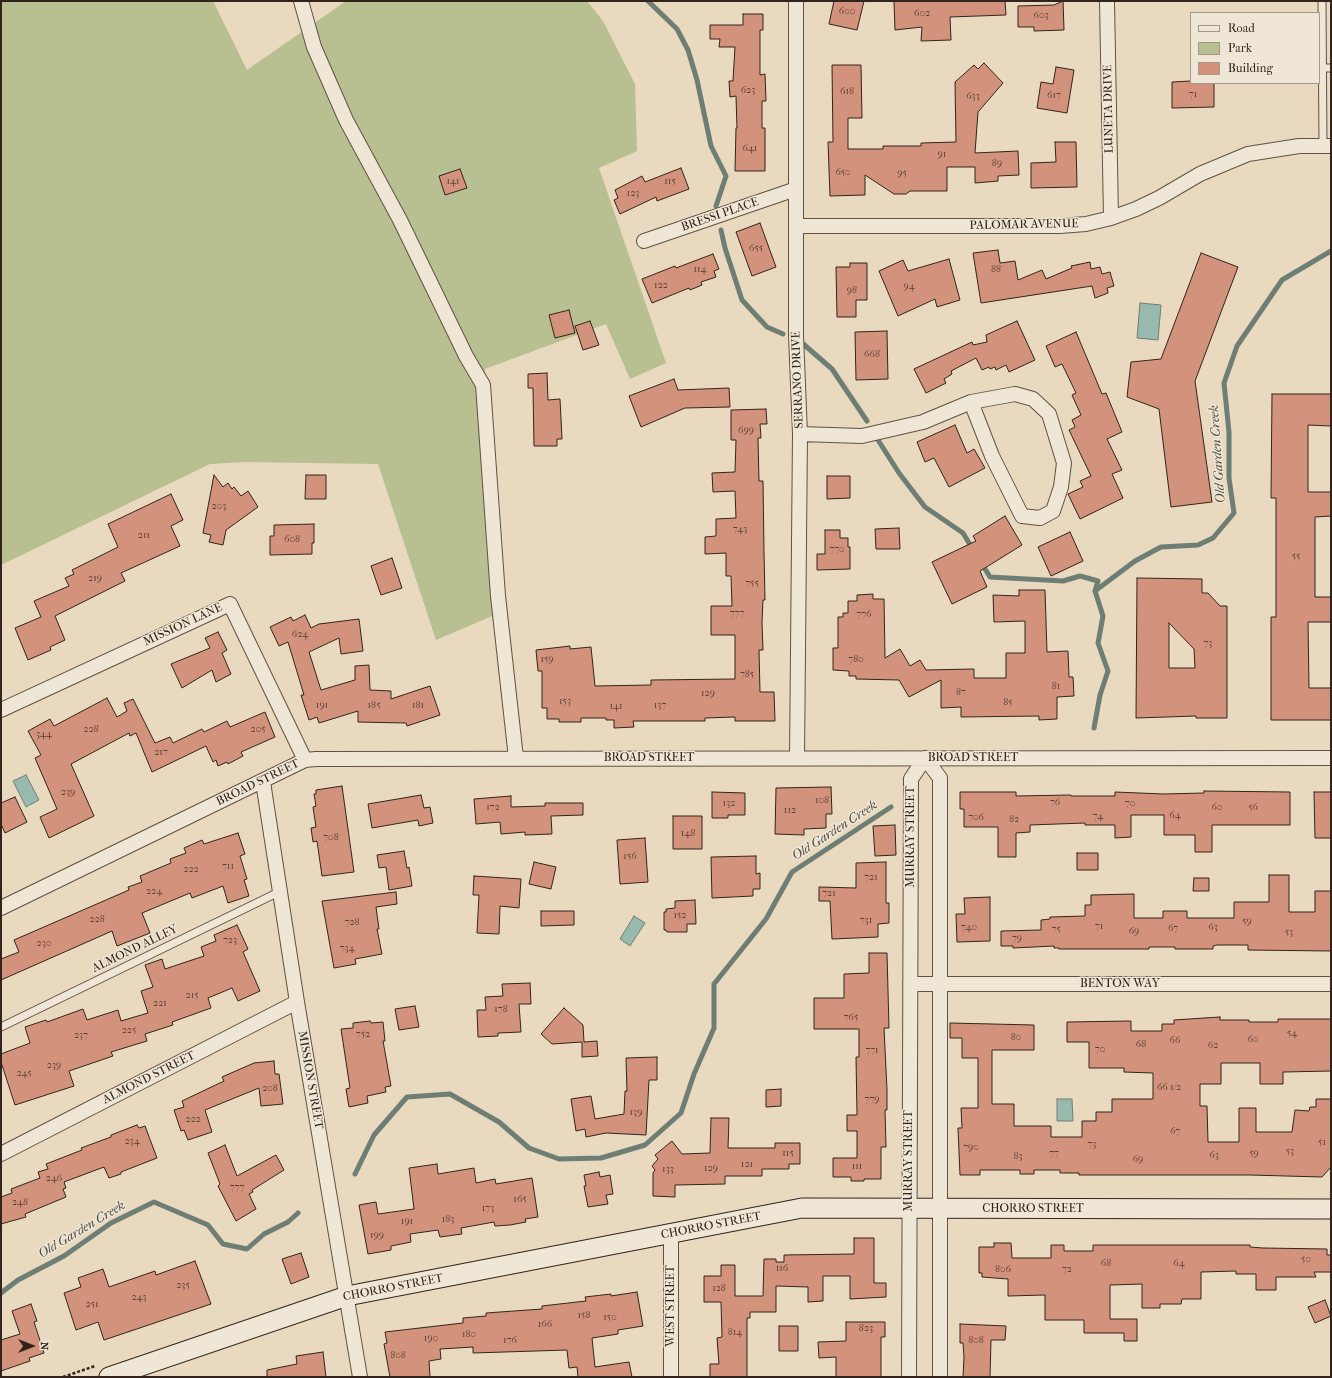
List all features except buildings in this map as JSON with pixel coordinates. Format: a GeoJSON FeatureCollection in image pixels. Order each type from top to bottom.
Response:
{"type":"FeatureCollection","features":[{"type":"Feature","properties":{"kind":"street"},"geometry":{"type":"LineString","coordinates":[[301,1],[314,47],[346,120],[400,220],[466,356],[483,385],[498,596],[516,758]]}},
{"type":"Feature","properties":{"kind":"street","name":"SERRANO DRIVE"},"geometry":{"type":"LineString","coordinates":[[796,1],[796,335],[800,434],[797,758]]}},
{"type":"Feature","properties":{"kind":"street","name":"LUNETA DRIVE"},"geometry":{"type":"LineString","coordinates":[[1107,1],[1111,218]]}},
{"type":"Feature","properties":{"kind":"street","name":"PALOMAR AVENUE"},"geometry":{"type":"LineString","coordinates":[[796,226],[1060,226],[1111,218],[1159,198],[1200,174],[1248,154],[1299,146],[1327,146]]}},
{"type":"Feature","properties":{"kind":"street","name":"BRESSI PLACE"},"geometry":{"type":"LineString","coordinates":[[644,241],[796,189]]}},
{"type":"Feature","properties":{"kind":"street"},"geometry":{"type":"LineString","coordinates":[[800,434],[862,436],[922,422],[971,402],[1015,394],[1033,399],[1050,414],[1064,463],[1061,487],[1053,511],[1040,518],[1022,516],[992,456],[971,402]]}},
{"type":"Feature","properties":{"kind":"street","name":"MISSION LANE"},"geometry":{"type":"LineString","coordinates":[[1,710],[230,604],[305,760]]}},
{"type":"Feature","properties":{"kind":"street","name":"BROAD STREET"},"geometry":{"type":"LineString","coordinates":[[1,908],[263,782],[305,760],[316,758],[1331,758]]}},
{"type":"Feature","properties":{"kind":"street"},"geometry":{"type":"LineString","coordinates":[[925,758],[940,778],[940,1377]]}},
{"type":"Feature","properties":{"kind":"street","name":"MURRAY STREET"},"geometry":{"type":"LineString","coordinates":[[909,1377],[911,779],[925,758]]}},
{"type":"Feature","properties":{"kind":"street","name":"MISSION STREET"},"geometry":{"type":"LineString","coordinates":[[263,782],[279,892],[360,1377]]}},
{"type":"Feature","properties":{"kind":"street","name":"BENTON WAY"},"geometry":{"type":"LineString","coordinates":[[910,984],[1331,984]]}},
{"type":"Feature","properties":{"kind":"street","name":"ALMOND STREET"},"geometry":{"type":"LineString","coordinates":[[1,1154],[297,1002]]}},
{"type":"Feature","properties":{"kind":"street","name":"CHORRO STREET"},"geometry":{"type":"LineString","coordinates":[[109,1377],[347,1296],[802,1208],[909,1210],[1331,1209]]}},
{"type":"Feature","properties":{"kind":"street","name":"WEST STREET"},"geometry":{"type":"LineString","coordinates":[[671,1234],[672,1377]]}},
{"type":"Feature","properties":{"kind":"lane"},"geometry":{"type":"LineString","coordinates":[[1322,1],[1321,68],[1327,146]]}},
{"type":"Feature","properties":{"kind":"lane"},"geometry":{"type":"LineString","coordinates":[[1321,68],[1331,68]]}},
{"type":"Feature","properties":{"kind":"lane","name":"ALMOND ALLEY"},"geometry":{"type":"LineString","coordinates":[[1,1027],[279,892]]}},
{"type":"Feature","properties":{"kind":"green space"},"geometry":{"type":"Polygon","coordinates":[[[1,1],[213,1],[247,70],[346,1],[587,1],[603,21],[635,84],[637,151],[599,168],[666,363],[630,379],[606,324],[485,369],[497,614],[436,640],[378,464],[245,462],[210,464],[1,565],[1,1]]]}},
{"type":"Feature","properties":{"kind":"water"},"geometry":{"type":"Polygon","coordinates":[[[1140,303],[1161,305],[1158,340],[1137,338],[1140,303]]]}},
{"type":"Feature","properties":{"kind":"water"},"geometry":{"type":"Polygon","coordinates":[[[26,775],[39,800],[26,807],[13,781],[26,775]]]}},
{"type":"Feature","properties":{"kind":"water"},"geometry":{"type":"Polygon","coordinates":[[[634,916],[645,923],[630,946],[620,939],[634,916]]]}},
{"type":"Feature","properties":{"kind":"water"},"geometry":{"type":"Polygon","coordinates":[[[1057,1099],[1072,1099],[1073,1121],[1057,1121],[1057,1099]]]}},
{"type":"Feature","properties":{"kind":"waterway"},"geometry":{"type":"LineString","coordinates":[[648,1],[677,29],[688,50],[697,80],[711,146],[726,176],[716,206]]}},
{"type":"Feature","properties":{"kind":"waterway"},"geometry":{"type":"LineString","coordinates":[[721,230],[725,248],[742,300],[767,327],[783,334]]}},
{"type":"Feature","properties":{"kind":"waterway","name":"Old Garden Creek"},"geometry":{"type":"LineString","coordinates":[[1095,591],[1135,561],[1161,547],[1198,545],[1213,538],[1234,513],[1229,478],[1229,432],[1224,383],[1237,346],[1282,280],[1331,251]]}},
{"type":"Feature","properties":{"kind":"waterway"},"geometry":{"type":"LineString","coordinates":[[801,342],[832,369],[867,421]]}},
{"type":"Feature","properties":{"kind":"waterway"},"geometry":{"type":"LineString","coordinates":[[878,440],[899,473],[925,507],[963,533],[972,548]]}},
{"type":"Feature","properties":{"kind":"waterway","name":"Old Garden Creek"},"geometry":{"type":"LineString","coordinates":[[982,564],[990,577],[1063,581],[1080,576],[1098,581],[1095,591],[1103,616],[1098,643],[1108,671],[1100,695],[1094,728]]}},
{"type":"Feature","properties":{"kind":"waterway","name":"Old Garden Creek"},"geometry":{"type":"LineString","coordinates":[[355,1174],[374,1135],[407,1097],[450,1094],[499,1122],[529,1148],[559,1159],[601,1158],[645,1145],[681,1113],[694,1074],[714,1028],[714,984],[766,919],[792,872],[891,807]]}},
{"type":"Feature","properties":{"kind":"waterway","name":"Old Garden Creek"},"geometry":{"type":"LineString","coordinates":[[1,1293],[18,1280],[64,1256],[111,1223],[154,1202],[208,1225],[223,1244],[247,1249],[264,1234],[288,1222],[298,1213]]}}]}
